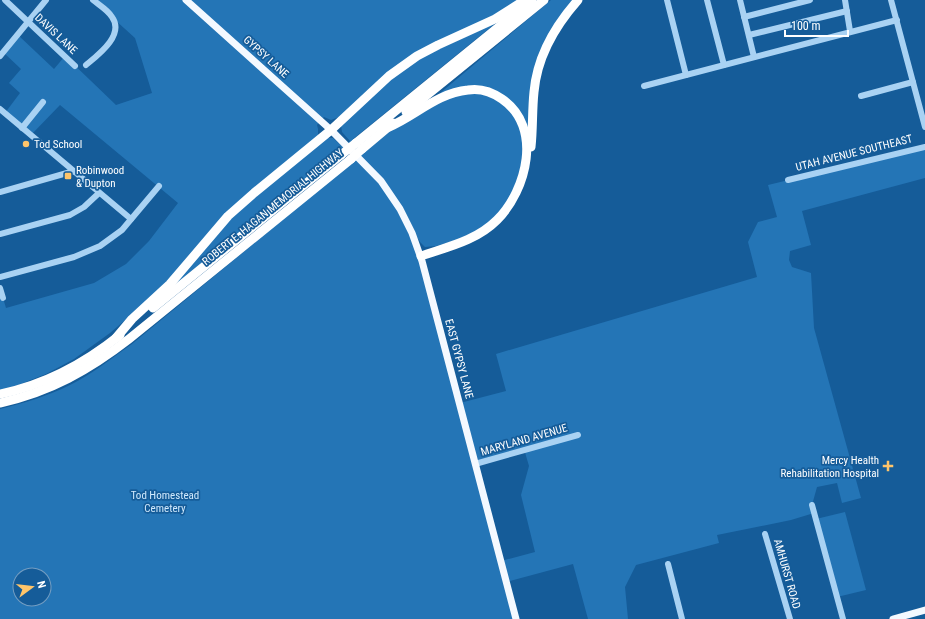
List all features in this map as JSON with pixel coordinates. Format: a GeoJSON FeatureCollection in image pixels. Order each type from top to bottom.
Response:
{"type":"FeatureCollection","features":[{"type":"Feature","properties":{"kind":"highway"},"geometry":{"type":"LineString","coordinates":[[116,338],[132,319],[170,284],[228,216],[331,130],[389,76],[417,56],[495,19],[525,0]]}},
{"type":"Feature","properties":{"kind":"highway","name":"ROBERT E. HAGAN MEMORIAL HIGHWAY"},"geometry":{"type":"LineString","coordinates":[[0,403],[38,393],[66,381],[97,363],[129,339],[350,159],[359,146],[532,0]]}},
{"type":"Feature","properties":{"kind":"highway","name":"ROBERT E. HAGAN MEMORIAL HIGHWAY"},"geometry":{"type":"LineString","coordinates":[[0,394],[34,385],[62,373],[77,365],[116,338],[341,155],[359,146],[389,127],[544,0]]}},
{"type":"Feature","properties":{"kind":"highway"},"geometry":{"type":"LineString","coordinates":[[421,258],[468,245],[480,239],[497,226],[516,202],[524,186],[530,162],[534,92],[541,61],[548,43],[558,26],[578,0]]}},
{"type":"Feature","properties":{"kind":"highway"},"geometry":{"type":"LineString","coordinates":[[389,127],[397,124],[442,97],[468,90],[479,90],[497,96],[510,106],[521,121],[525,131],[526,152],[523,176],[515,195],[504,212],[487,229],[471,238],[421,258]]}},
{"type":"Feature","properties":{"kind":"main road","name":"GYPSY LANE"},"geometry":{"type":"LineString","coordinates":[[186,0],[331,130]]}},
{"type":"Feature","properties":{"kind":"main road","name":"EAST GYPSY LANE"},"geometry":{"type":"LineString","coordinates":[[331,130],[381,181],[400,209],[412,233],[421,258],[516,619]]}},
{"type":"Feature","properties":{"kind":"main road"},"geometry":{"type":"LineString","coordinates":[[893,619],[925,610]]}},
{"type":"Feature","properties":{"kind":"street","name":"DAVIS LANE"},"geometry":{"type":"LineString","coordinates":[[5,0],[75,66]]}},
{"type":"Feature","properties":{"kind":"street"},"geometry":{"type":"LineString","coordinates":[[0,56],[46,0]]}},
{"type":"Feature","properties":{"kind":"street"},"geometry":{"type":"LineString","coordinates":[[86,64],[107,46],[113,38],[115,25],[112,17],[93,0]]}},
{"type":"Feature","properties":{"kind":"street"},"geometry":{"type":"LineString","coordinates":[[667,0],[686,75]]}},
{"type":"Feature","properties":{"kind":"street"},"geometry":{"type":"LineString","coordinates":[[707,0],[724,65]]}},
{"type":"Feature","properties":{"kind":"street"},"geometry":{"type":"LineString","coordinates":[[740,0],[754,57]]}},
{"type":"Feature","properties":{"kind":"street"},"geometry":{"type":"LineString","coordinates":[[744,17],[810,0]]}},
{"type":"Feature","properties":{"kind":"street"},"geometry":{"type":"LineString","coordinates":[[845,0],[850,31]]}},
{"type":"Feature","properties":{"kind":"street"},"geometry":{"type":"LineString","coordinates":[[892,0],[925,126]]}},
{"type":"Feature","properties":{"kind":"street"},"geometry":{"type":"LineString","coordinates":[[749,35],[847,11]]}},
{"type":"Feature","properties":{"kind":"street"},"geometry":{"type":"LineString","coordinates":[[644,86],[850,31],[897,20]]}},
{"type":"Feature","properties":{"kind":"street"},"geometry":{"type":"LineString","coordinates":[[861,96],[913,82]]}},
{"type":"Feature","properties":{"kind":"street"},"geometry":{"type":"LineString","coordinates":[[22,128],[43,102]]}},
{"type":"Feature","properties":{"kind":"street"},"geometry":{"type":"LineString","coordinates":[[0,109],[131,219]]}},
{"type":"Feature","properties":{"kind":"street","name":"UTAH AVENUE SOUTHEAST"},"geometry":{"type":"LineString","coordinates":[[788,180],[925,146]]}},
{"type":"Feature","properties":{"kind":"street"},"geometry":{"type":"LineString","coordinates":[[61,175],[64,163]]}},
{"type":"Feature","properties":{"kind":"street"},"geometry":{"type":"LineString","coordinates":[[0,192],[74,171]]}},
{"type":"Feature","properties":{"kind":"street"},"geometry":{"type":"LineString","coordinates":[[0,277],[89,252],[112,238],[131,219],[158,186]]}},
{"type":"Feature","properties":{"kind":"street"},"geometry":{"type":"LineString","coordinates":[[0,234],[70,215],[84,208],[99,193]]}},
{"type":"Feature","properties":{"kind":"street"},"geometry":{"type":"LineString","coordinates":[[0,288],[3,298]]}},
{"type":"Feature","properties":{"kind":"street","name":"MARYLAND AVENUE"},"geometry":{"type":"LineString","coordinates":[[475,464],[578,435]]}},
{"type":"Feature","properties":{"kind":"street"},"geometry":{"type":"LineString","coordinates":[[812,505],[843,619]]}},
{"type":"Feature","properties":{"kind":"street","name":"AMHURST ROAD"},"geometry":{"type":"LineString","coordinates":[[765,534],[790,619]]}},
{"type":"Feature","properties":{"kind":"street"},"geometry":{"type":"LineString","coordinates":[[668,564],[682,619]]}},
{"type":"Feature","properties":{"kind":"green space"},"geometry":{"type":"Polygon","coordinates":[[[93,0],[519,0],[492,17],[438,42],[339,117],[331,120],[324,117],[317,125],[318,136],[215,225],[157,293],[110,333],[74,359],[46,374],[0,390],[0,288],[6,308],[94,283],[126,264],[149,241],[178,203],[60,105],[31,135],[5,113],[20,93],[9,83],[21,69],[3,52],[18,35],[54,69],[65,56],[116,105],[152,93],[135,38],[93,0]]]}},
{"type":"Feature","properties":{"kind":"green space"},"geometry":{"type":"Polygon","coordinates":[[[551,0],[575,0],[542,53],[530,134],[526,126],[488,90],[433,99],[551,0]]]}},
{"type":"Feature","properties":{"kind":"green space"},"geometry":{"type":"Polygon","coordinates":[[[497,22],[353,139],[356,143],[169,290],[218,229],[325,138],[333,138],[343,147],[350,141],[342,132],[341,125],[392,78],[422,57],[497,22]]]}},
{"type":"Feature","properties":{"kind":"green space","name":"Tod Homestead Cemetery"},"geometry":{"type":"Polygon","coordinates":[[[472,92],[492,97],[509,108],[522,131],[522,166],[511,196],[504,207],[490,222],[472,233],[436,246],[425,247],[417,237],[460,403],[506,391],[496,354],[757,277],[748,242],[758,222],[777,217],[768,185],[925,147],[925,178],[802,211],[811,245],[790,251],[789,260],[792,267],[811,273],[814,328],[861,498],[842,503],[837,483],[817,487],[812,505],[814,513],[791,520],[717,535],[719,543],[636,565],[625,587],[628,619],[588,619],[573,564],[506,582],[516,619],[0,619],[0,409],[53,393],[78,381],[102,366],[132,344],[389,132],[445,98],[472,92]],[[524,449],[479,463],[501,561],[535,552],[521,495],[529,466],[524,449]]]}},
{"type":"Feature","properties":{"kind":"green space"},"geometry":{"type":"Polygon","coordinates":[[[845,512],[866,590],[837,597],[816,519],[845,512]]]}},
{"type":"Feature","properties":{"kind":"place","name":"Tod School"},"geometry":{"type":"Point","coordinates":[26,144]}},
{"type":"Feature","properties":{"kind":"place","name":"Robinwood & Dupton"},"geometry":{"type":"Point","coordinates":[68,176]}},
{"type":"Feature","properties":{"kind":"place","name":"Mercy Health Rehabilitation Hospital"},"geometry":{"type":"Point","coordinates":[888,466]}}]}
